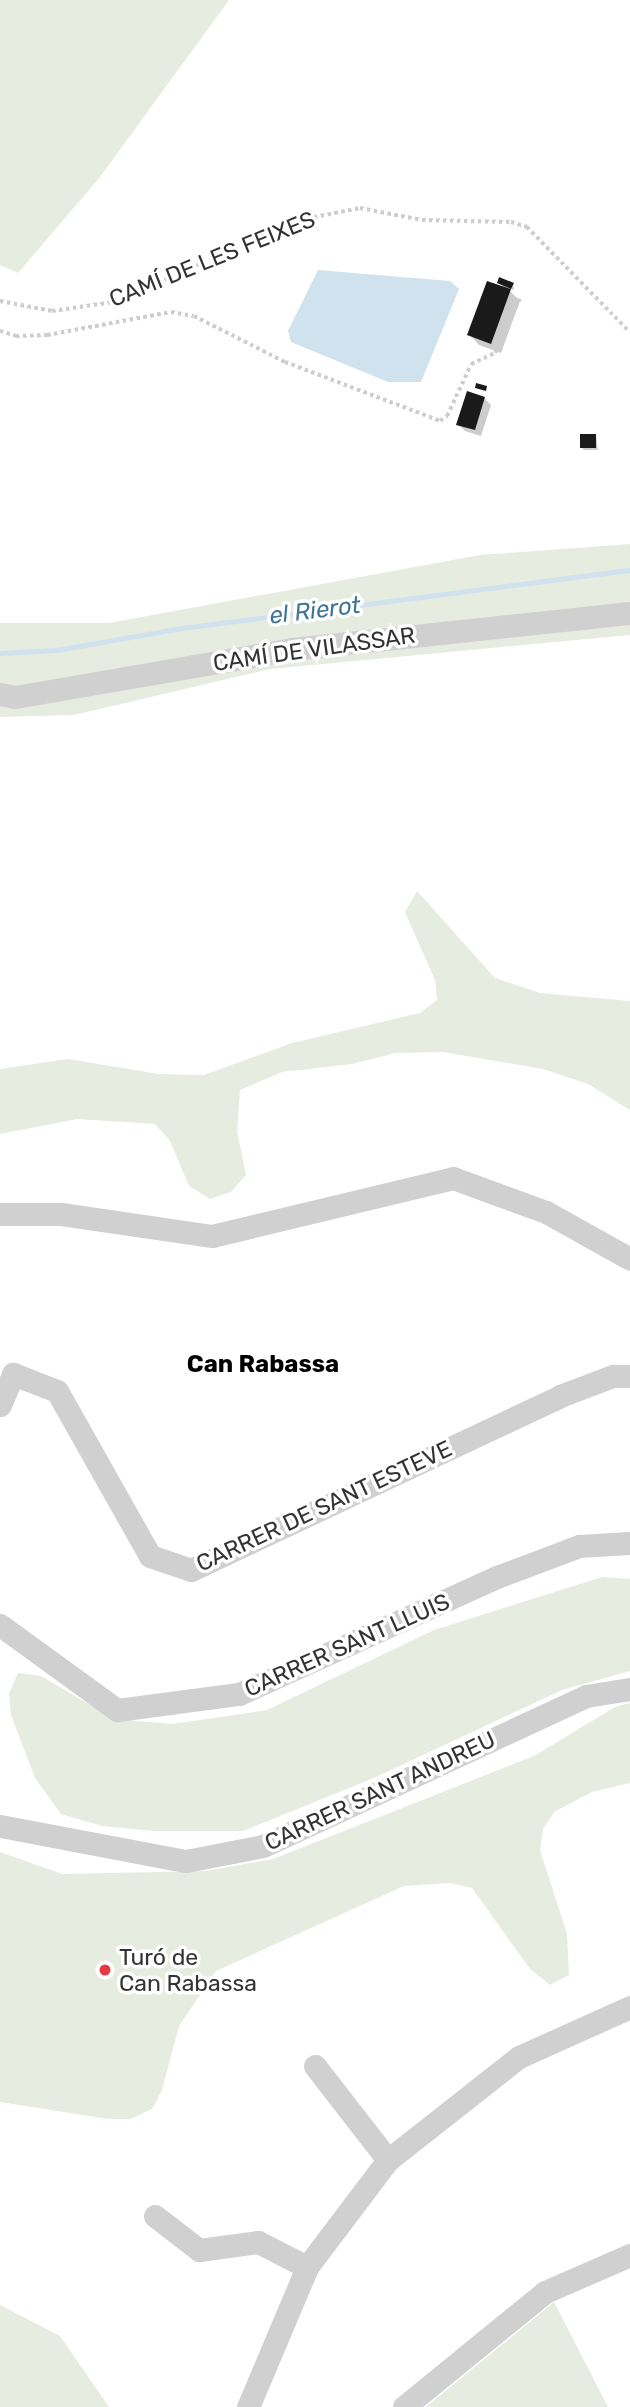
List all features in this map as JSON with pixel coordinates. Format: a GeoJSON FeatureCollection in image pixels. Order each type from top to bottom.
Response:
{"type":"FeatureCollection","features":[{"type":"Feature","properties":{"kind":"street","name":"CAMÍ DE VILASSAR"},"geometry":{"type":"LineString","coordinates":[[0,694],[15,697],[292,649],[630,613]]}},
{"type":"Feature","properties":{"kind":"street"},"geometry":{"type":"LineString","coordinates":[[0,1214],[61,1214],[212,1236],[453,1178],[546,1212],[630,1259]]}},
{"type":"Feature","properties":{"kind":"street","name":"CARRER DE SANT ESTEVE"},"geometry":{"type":"LineString","coordinates":[[0,1405],[13,1374],[57,1391],[150,1556],[191,1570],[560,1396],[613,1376],[630,1376]]}},
{"type":"Feature","properties":{"kind":"street","name":"CARRER SANT LLUIS"},"geometry":{"type":"LineString","coordinates":[[0,1625],[117,1710],[239,1693],[544,1559],[579,1546],[630,1543]]}},
{"type":"Feature","properties":{"kind":"street","name":"CARRER SANT ANDREU"},"geometry":{"type":"LineString","coordinates":[[0,1826],[186,1861],[263,1846],[586,1696],[630,1689]]}},
{"type":"Feature","properties":{"kind":"street"},"geometry":{"type":"LineString","coordinates":[[248,2407],[307,2267],[388,2160],[519,2057],[630,2007]]}},
{"type":"Feature","properties":{"kind":"street"},"geometry":{"type":"LineString","coordinates":[[316,2066],[388,2160]]}},
{"type":"Feature","properties":{"kind":"street"},"geometry":{"type":"LineString","coordinates":[[155,2217],[199,2250],[258,2242],[307,2267]]}},
{"type":"Feature","properties":{"kind":"street"},"geometry":{"type":"LineString","coordinates":[[404,2407],[545,2292],[630,2255]]}},
{"type":"Feature","properties":{"kind":"path","name":"CAMÍ DE LES FEIXES"},"geometry":{"type":"LineString","coordinates":[[0,301],[52,311],[113,302],[300,220],[360,208],[422,220],[511,222],[527,227],[630,332]]}},
{"type":"Feature","properties":{"kind":"path"},"geometry":{"type":"LineString","coordinates":[[0,331],[16,336],[47,335],[171,312],[194,316],[285,362],[440,421],[447,416],[471,364],[495,353],[520,298]]}},
{"type":"Feature","properties":{"kind":"shaded area"},"geometry":{"type":"Polygon","coordinates":[[[0,0],[229,0],[100,177],[18,273],[0,265],[0,0]]]}},
{"type":"Feature","properties":{"kind":"shaded area"},"geometry":{"type":"Polygon","coordinates":[[[630,544],[630,635],[270,669],[74,715],[0,717],[0,623],[109,623],[480,555],[630,544]]]}},
{"type":"Feature","properties":{"kind":"shaded area"},"geometry":{"type":"Polygon","coordinates":[[[417,891],[495,978],[540,993],[630,1001],[630,1110],[588,1084],[543,1069],[443,1052],[396,1053],[352,1064],[282,1072],[240,1090],[237,1131],[246,1175],[231,1192],[210,1199],[189,1186],[170,1141],[155,1124],[77,1119],[0,1134],[0,1069],[68,1059],[159,1074],[204,1075],[292,1043],[420,1013],[437,1000],[435,980],[405,912],[417,891]]]}},
{"type":"Feature","properties":{"kind":"shaded area"},"geometry":{"type":"Polygon","coordinates":[[[602,1577],[630,1579],[630,1671],[562,1690],[374,1778],[243,1831],[153,1831],[102,1826],[61,1814],[35,1778],[11,1715],[9,1694],[18,1673],[41,1676],[114,1719],[173,1724],[267,1710],[434,1630],[602,1577]]]}},
{"type":"Feature","properties":{"kind":"shaded area"},"geometry":{"type":"Polygon","coordinates":[[[630,1703],[630,1783],[592,1792],[554,1812],[543,1829],[540,1850],[567,1934],[569,1975],[550,1985],[530,1969],[472,1888],[450,1883],[404,1886],[216,1971],[179,2026],[162,2090],[152,2109],[130,2119],[108,2119],[0,2102],[0,1852],[62,1874],[206,1871],[273,1859],[534,1756],[615,1707],[630,1703]]]}},
{"type":"Feature","properties":{"kind":"shaded area"},"geometry":{"type":"Polygon","coordinates":[[[554,2302],[608,2407],[426,2407],[554,2302]]]}},
{"type":"Feature","properties":{"kind":"shaded area"},"geometry":{"type":"Polygon","coordinates":[[[0,2305],[60,2336],[109,2407],[0,2407],[0,2305]]]}},
{"type":"Feature","properties":{"kind":"water"},"geometry":{"type":"Polygon","coordinates":[[[318,270],[450,281],[459,289],[421,382],[388,382],[291,342],[288,331],[318,270]]]}},
{"type":"Feature","properties":{"kind":"building"},"geometry":{"type":"Polygon","coordinates":[[[499,277],[514,283],[511,289],[497,283],[499,277]]]}},
{"type":"Feature","properties":{"kind":"building"},"geometry":{"type":"Polygon","coordinates":[[[487,281],[511,289],[491,344],[467,335],[487,281]]]}},
{"type":"Feature","properties":{"kind":"building"},"geometry":{"type":"Polygon","coordinates":[[[476,383],[487,386],[486,391],[475,388],[476,383]]]}},
{"type":"Feature","properties":{"kind":"building"},"geometry":{"type":"Polygon","coordinates":[[[467,391],[485,397],[475,430],[456,425],[467,391]]]}},
{"type":"Feature","properties":{"kind":"building"},"geometry":{"type":"Polygon","coordinates":[[[580,434],[596,434],[596,448],[580,448],[580,434]]]}},
{"type":"Feature","properties":{"kind":"waterway","name":"el Rierot"},"geometry":{"type":"LineString","coordinates":[[0,653],[56,650],[182,628],[630,570]]}},
{"type":"Feature","properties":{"kind":"place","name":"Turó de Can Rabassa"},"geometry":{"type":"Point","coordinates":[105,1970]}},
{"type":"Feature","properties":{"kind":"district","name":"Can Rabassa"},"geometry":{"type":"Point","coordinates":[263,1365]}}]}
